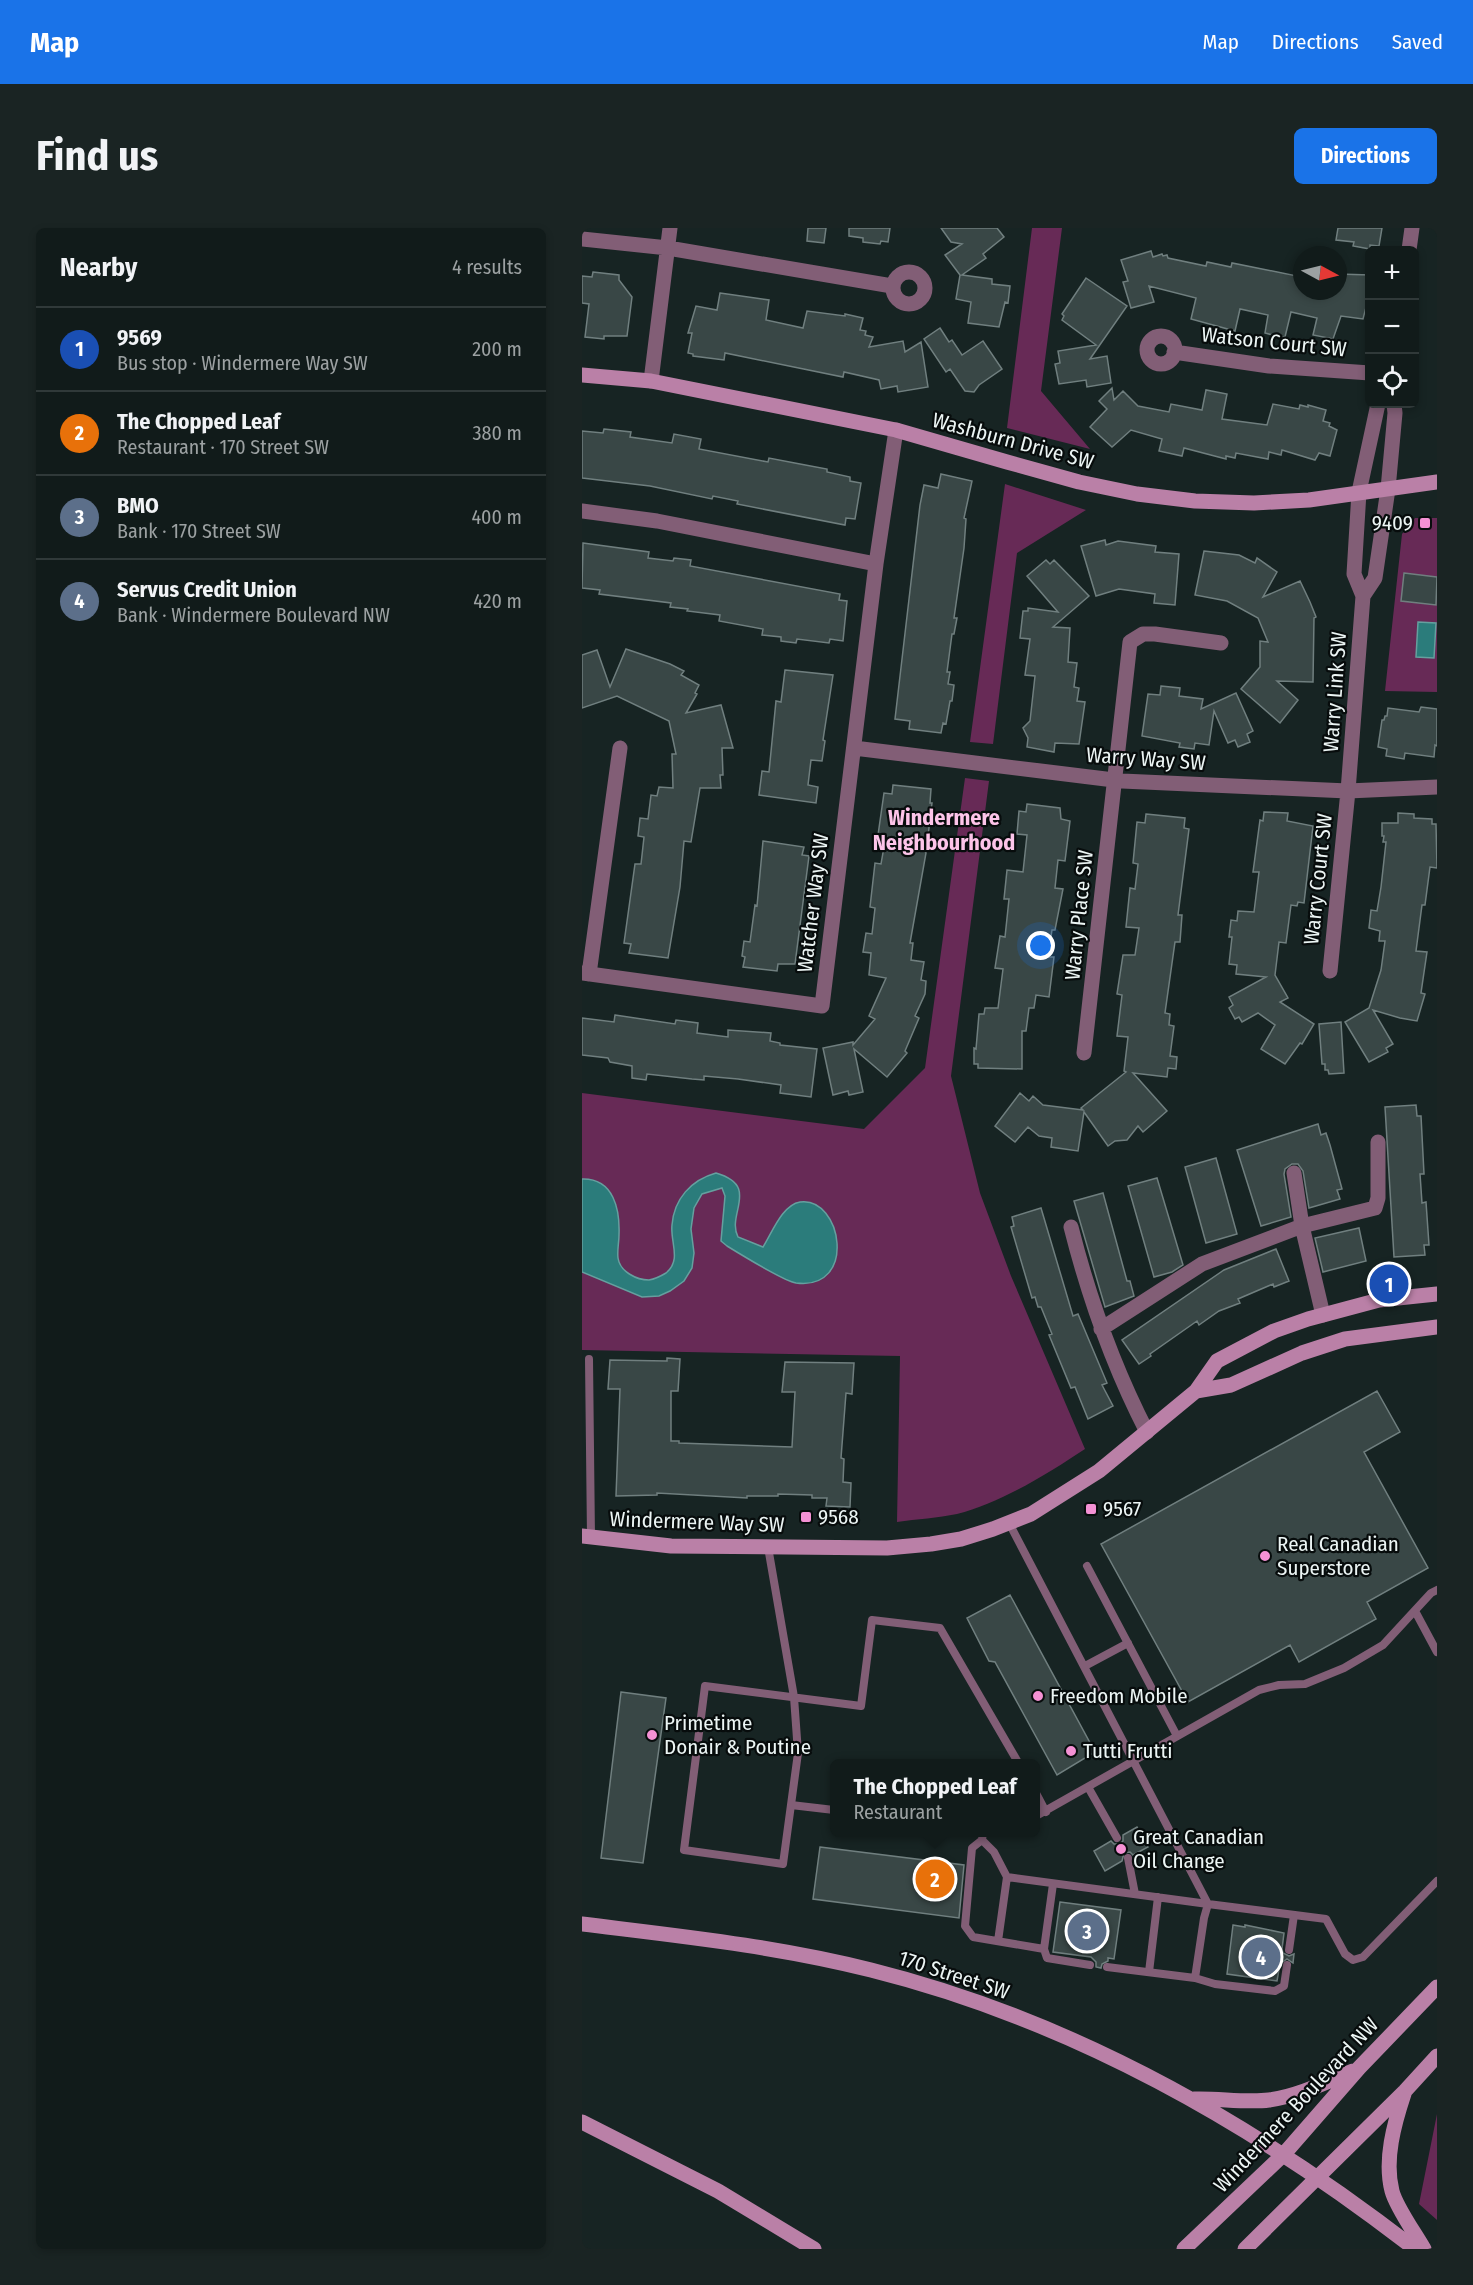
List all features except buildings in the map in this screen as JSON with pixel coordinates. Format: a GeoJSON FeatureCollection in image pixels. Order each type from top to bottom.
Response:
{"type":"FeatureCollection","features":[{"type":"Feature","properties":{"kind":"street"},"geometry":{"type":"LineString","coordinates":[[651,381],[670,228]]}},
{"type":"Feature","properties":{"kind":"street"},"geometry":{"type":"LineString","coordinates":[[1409,246],[1412,228]]}},
{"type":"Feature","properties":{"kind":"street"},"geometry":{"type":"LineString","coordinates":[[582,239],[668,248],[892,286]]}},
{"type":"Feature","properties":{"kind":"street","name":"Watson Court SW"},"geometry":{"type":"LineString","coordinates":[[1174,352],[1269,366],[1365,373]]}},
{"type":"Feature","properties":{"kind":"street","name":"Washburn Drive SW"},"geometry":{"type":"LineString","coordinates":[[582,375],[651,381],[896,430],[1079,482],[1137,494],[1195,501],[1309,500],[1437,482]]}},
{"type":"Feature","properties":{"kind":"street","name":"Warry Link SW"},"geometry":{"type":"LineString","coordinates":[[1348,791],[1363,596],[1354,574],[1359,492],[1377,408]]}},
{"type":"Feature","properties":{"kind":"street","name":"Warry Link SW"},"geometry":{"type":"LineString","coordinates":[[1363,596],[1375,578],[1388,489],[1394,408]]}},
{"type":"Feature","properties":{"kind":"street","name":"Watcher Way SW"},"geometry":{"type":"LineString","coordinates":[[586,974],[822,1006],[876,564],[896,430]]}},
{"type":"Feature","properties":{"kind":"street"},"geometry":{"type":"LineString","coordinates":[[582,511],[657,521],[876,564]]}},
{"type":"Feature","properties":{"kind":"street","name":"Warry Place SW"},"geometry":{"type":"LineString","coordinates":[[1084,1053],[1130,642],[1143,634],[1155,634],[1221,643]]}},
{"type":"Feature","properties":{"kind":"street"},"geometry":{"type":"LineString","coordinates":[[586,974],[620,748]]}},
{"type":"Feature","properties":{"kind":"street","name":"Warry Way SW"},"geometry":{"type":"LineString","coordinates":[[854,748],[1115,780],[1348,791],[1437,787]]}},
{"type":"Feature","properties":{"kind":"street","name":"Warry Court SW"},"geometry":{"type":"LineString","coordinates":[[1330,971],[1348,791]]}},
{"type":"Feature","properties":{"kind":"street"},"geometry":{"type":"LineString","coordinates":[[1101,1329],[1202,1264],[1302,1226],[1375,1208],[1378,1198],[1378,1142]]}},
{"type":"Feature","properties":{"kind":"street"},"geometry":{"type":"LineString","coordinates":[[1294,1173],[1302,1226],[1323,1315]]}},
{"type":"Feature","properties":{"kind":"street"},"geometry":{"type":"LineString","coordinates":[[1071,1227],[1082,1273],[1101,1329],[1123,1385],[1147,1432]]}},
{"type":"Feature","properties":{"kind":"street","name":"Windermere Way SW"},"geometry":{"type":"LineString","coordinates":[[587,1537],[671,1546],[887,1548],[961,1539],[1031,1514],[1099,1471],[1196,1391],[1217,1361],[1274,1331],[1379,1300],[1437,1293]]}},
{"type":"Feature","properties":{"kind":"street"},"geometry":{"type":"LineString","coordinates":[[1196,1391],[1231,1385],[1302,1353],[1345,1340],[1437,1327]]}},
{"type":"Feature","properties":{"kind":"street","name":"170 Street SW"},"geometry":{"type":"LineString","coordinates":[[582,1924],[758,1946],[881,1973],[967,1998],[1117,2059],[1193,2098],[1284,2154],[1415,2249]]}},
{"type":"Feature","properties":{"kind":"street","name":"Windermere Boulevard NW"},"geometry":{"type":"LineString","coordinates":[[1184,2249],[1284,2154],[1359,2068],[1437,1987]]}},
{"type":"Feature","properties":{"kind":"street"},"geometry":{"type":"LineString","coordinates":[[1245,2249],[1405,2091],[1437,2056]]}},
{"type":"Feature","properties":{"kind":"street"},"geometry":{"type":"LineString","coordinates":[[1193,2098],[1270,2100],[1312,2088],[1359,2068]]}},
{"type":"Feature","properties":{"kind":"street"},"geometry":{"type":"LineString","coordinates":[[1405,2091],[1394,2124],[1389,2174],[1392,2193],[1424,2249]]}},
{"type":"Feature","properties":{"kind":"street"},"geometry":{"type":"LineString","coordinates":[[582,2122],[718,2191],[814,2249]]}},
{"type":"Feature","properties":{"kind":"lane"},"geometry":{"type":"LineString","coordinates":[[587,1537],[590,1359]]}},
{"type":"Feature","properties":{"kind":"lane"},"geometry":{"type":"LineString","coordinates":[[1010,1523],[1208,1904],[1195,1978]]}},
{"type":"Feature","properties":{"kind":"lane"},"geometry":{"type":"LineString","coordinates":[[768,1547],[794,1697],[798,1754],[783,1864],[684,1850],[705,1686],[794,1697],[861,1706],[872,1620],[940,1628],[1016,1759]]}},
{"type":"Feature","properties":{"kind":"lane"},"geometry":{"type":"LineString","coordinates":[[1087,1566],[1177,1736]]}},
{"type":"Feature","properties":{"kind":"lane"},"geometry":{"type":"LineString","coordinates":[[1040,1814],[1259,1690],[1279,1685],[1305,1684],[1344,1668],[1383,1646],[1431,1593],[1437,1590]]}},
{"type":"Feature","properties":{"kind":"lane"},"geometry":{"type":"LineString","coordinates":[[1415,1611],[1437,1652]]}},
{"type":"Feature","properties":{"kind":"lane"},"geometry":{"type":"LineString","coordinates":[[1085,1666],[1128,1643]]}},
{"type":"Feature","properties":{"kind":"lane"},"geometry":{"type":"LineString","coordinates":[[1088,1787],[1117,1838]]}},
{"type":"Feature","properties":{"kind":"lane"},"geometry":{"type":"LineString","coordinates":[[1040,1802],[1046,1812]]}},
{"type":"Feature","properties":{"kind":"lane"},"geometry":{"type":"LineString","coordinates":[[791,1805],[830,1810]]}},
{"type":"Feature","properties":{"kind":"lane"},"geometry":{"type":"LineString","coordinates":[[981,1837],[972,1848],[965,1926],[972,1937],[1044,1949]]}},
{"type":"Feature","properties":{"kind":"lane"},"geometry":{"type":"LineString","coordinates":[[983,1837],[994,1852],[1007,1877],[998,1941]]}},
{"type":"Feature","properties":{"kind":"lane"},"geometry":{"type":"LineString","coordinates":[[1128,1858],[1135,1894]]}},
{"type":"Feature","properties":{"kind":"lane"},"geometry":{"type":"LineString","coordinates":[[1007,1877],[1326,1919],[1345,1953],[1353,1960],[1363,1957],[1437,1881]]}},
{"type":"Feature","properties":{"kind":"lane"},"geometry":{"type":"LineString","coordinates":[[1053,1884],[1044,1949],[1047,1958],[1090,1965]]}},
{"type":"Feature","properties":{"kind":"lane"},"geometry":{"type":"LineString","coordinates":[[1149,1972],[1158,1897]]}},
{"type":"Feature","properties":{"kind":"lane"},"geometry":{"type":"LineString","coordinates":[[1289,1950],[1294,1915]]}},
{"type":"Feature","properties":{"kind":"lane"},"geometry":{"type":"LineString","coordinates":[[1107,1967],[1275,1991],[1284,1986],[1287,1965]]}},
{"type":"Feature","properties":{"kind":"shaded area"},"geometry":{"type":"Polygon","coordinates":[[[1032,228],[1062,228],[1041,391],[1090,449],[1007,428],[1032,228]]]}},
{"type":"Feature","properties":{"kind":"shaded area"},"geometry":{"type":"Polygon","coordinates":[[[1005,484],[1086,510],[1017,553],[993,744],[970,742],[1005,484]]]}},
{"type":"Feature","properties":{"kind":"shaded area"},"geometry":{"type":"Polygon","coordinates":[[[1415,518],[1437,518],[1437,692],[1385,691],[1402,534],[1415,518]]]}},
{"type":"Feature","properties":{"kind":"shaded area"},"geometry":{"type":"Polygon","coordinates":[[[965,778],[989,781],[951,1076],[980,1193],[1011,1276],[1085,1449],[1040,1477],[990,1503],[957,1514],[897,1522],[900,1356],[582,1350],[582,1093],[864,1129],[925,1068],[965,778]]]}},
{"type":"Feature","properties":{"kind":"shaded area"},"geometry":{"type":"Polygon","coordinates":[[[1437,2114],[1437,2220],[1419,2204],[1437,2114]]]}},
{"type":"Feature","properties":{"kind":"water"},"geometry":{"type":"Polygon","coordinates":[[[1418,622],[1436,623],[1434,658],[1416,657],[1418,622]]]}},
{"type":"Feature","properties":{"kind":"water"},"geometry":{"type":"Polygon","coordinates":[[[716,1173],[737,1185],[740,1193],[735,1228],[738,1237],[763,1247],[783,1214],[794,1204],[800,1202],[814,1204],[826,1213],[834,1227],[837,1243],[836,1259],[829,1273],[816,1282],[796,1283],[772,1273],[727,1246],[721,1241],[725,1196],[722,1188],[702,1194],[694,1208],[691,1229],[694,1253],[692,1268],[684,1281],[670,1291],[659,1296],[642,1297],[582,1272],[582,1179],[593,1180],[601,1184],[613,1197],[618,1216],[619,1263],[630,1274],[639,1279],[649,1280],[666,1273],[671,1268],[674,1257],[673,1216],[680,1199],[699,1180],[716,1173]]]}},
{"type":"Feature","properties":{"kind":"place","name":"9409"},"geometry":{"type":"Point","coordinates":[1425,523]}},
{"type":"Feature","properties":{"kind":"place","name":"9569"},"geometry":{"type":"Point","coordinates":[1389,1284]}},
{"type":"Feature","properties":{"kind":"place","name":"9567"},"geometry":{"type":"Point","coordinates":[1091,1509]}},
{"type":"Feature","properties":{"kind":"place","name":"9568"},"geometry":{"type":"Point","coordinates":[806,1517]}},
{"type":"Feature","properties":{"kind":"place","name":"Real Canadian Superstore"},"geometry":{"type":"Point","coordinates":[1265,1556]}},
{"type":"Feature","properties":{"kind":"place","name":"Freedom Mobile"},"geometry":{"type":"Point","coordinates":[1038,1696]}},
{"type":"Feature","properties":{"kind":"place","name":"Primetime Donair & Poutine"},"geometry":{"type":"Point","coordinates":[652,1735]}},
{"type":"Feature","properties":{"kind":"place","name":"Tutti Frutti"},"geometry":{"type":"Point","coordinates":[1071,1751]}},
{"type":"Feature","properties":{"kind":"place","name":"Great Canadian Oil Change"},"geometry":{"type":"Point","coordinates":[1121,1849]}},
{"type":"Feature","properties":{"kind":"place","name":"The Chopped Leaf"},"geometry":{"type":"Point","coordinates":[935,1879]}},
{"type":"Feature","properties":{"kind":"place","name":"BMO"},"geometry":{"type":"Point","coordinates":[1087,1931]}},
{"type":"Feature","properties":{"kind":"place","name":"Servus Credit Union"},"geometry":{"type":"Point","coordinates":[1261,1957]}},
{"type":"Feature","properties":{"kind":"district","name":"Windermere Neighbourhood"},"geometry":{"type":"Point","coordinates":[944,830]}}]}
